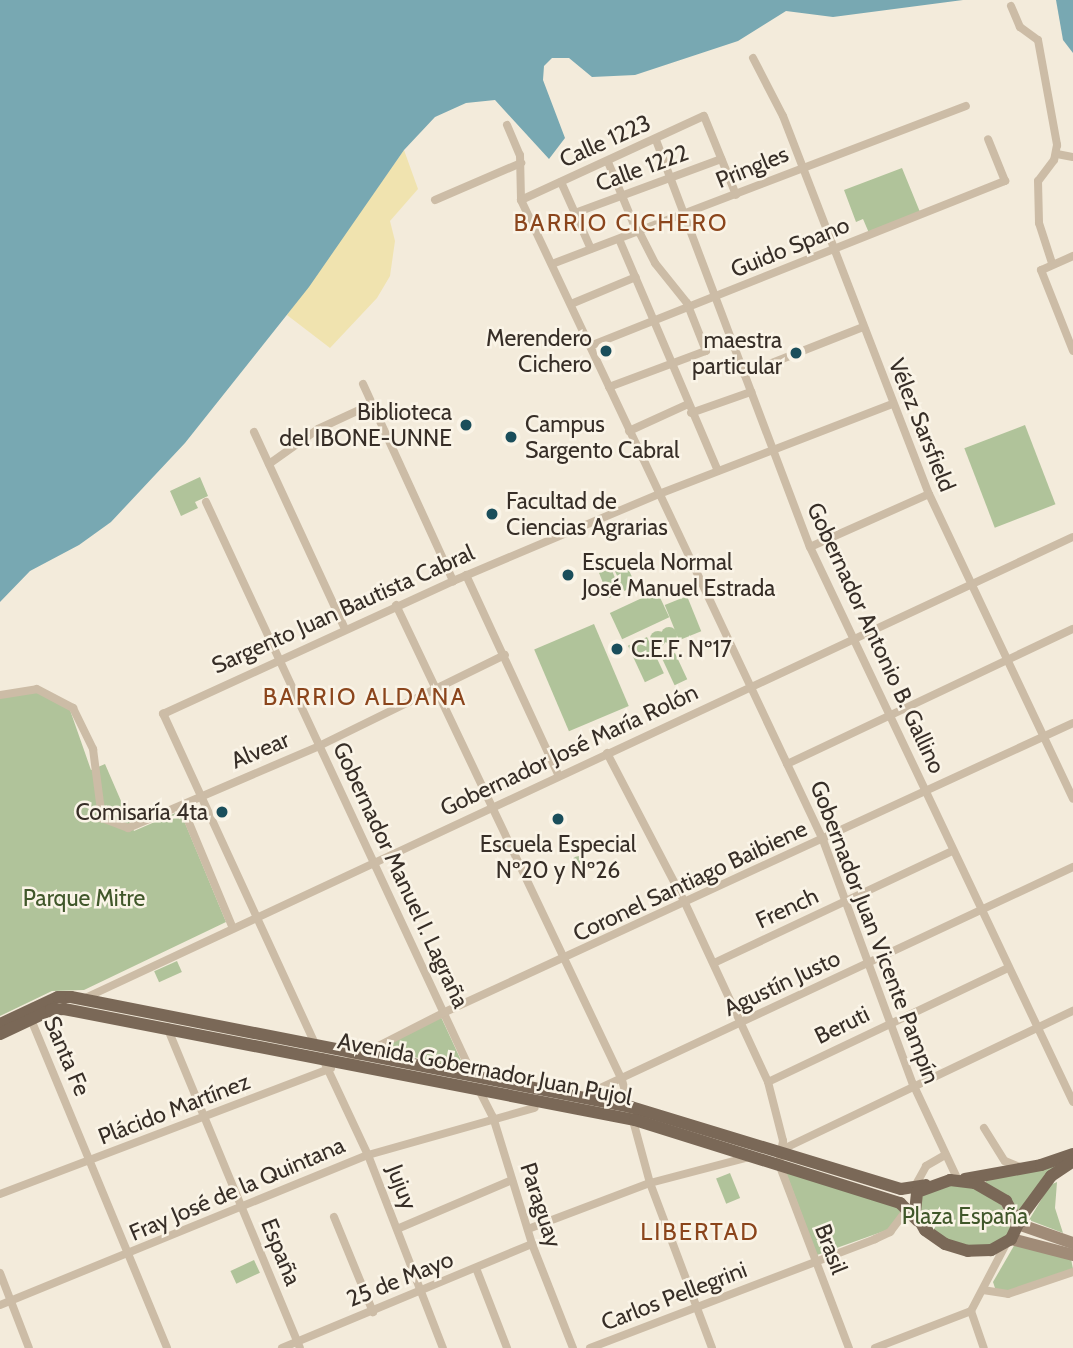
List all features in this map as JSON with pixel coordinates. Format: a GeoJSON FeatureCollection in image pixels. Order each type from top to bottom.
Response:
{"type":"FeatureCollection","features":[{"type":"Feature","properties":{"kind":"main road","name":"Avenida Gobernador Juan Pujol"},"geometry":{"type":"LineString","coordinates":[[29,1016],[58,997],[82,999],[315,1044],[635,1120],[752,1156],[780,1157],[915,1195]]}},
{"type":"Feature","properties":{"kind":"main road","name":"Avenida Gobernador Juan Pujol"},"geometry":{"type":"LineString","coordinates":[[29,1016],[64,1009],[325,1063],[347,1063],[475,1081],[494,1079],[583,1096],[631,1107],[780,1157],[915,1195]]}},
{"type":"Feature","properties":{"kind":"main road"},"geometry":{"type":"LineString","coordinates":[[0,1024],[29,1016]]}},
{"type":"Feature","properties":{"kind":"main road"},"geometry":{"type":"LineString","coordinates":[[0,1034],[29,1016]]}},
{"type":"Feature","properties":{"kind":"main road"},"geometry":{"type":"LineString","coordinates":[[1073,1154],[1025,1168],[960,1180],[915,1195],[918,1221],[934,1238],[957,1248],[981,1251],[1009,1242],[1073,1255]]}},
{"type":"Feature","properties":{"kind":"main road"},"geometry":{"type":"LineString","coordinates":[[1009,1242],[1018,1223],[1051,1176],[1073,1161]]}},
{"type":"Feature","properties":{"kind":"main road"},"geometry":{"type":"LineString","coordinates":[[960,1180],[998,1195],[1018,1223],[1073,1243]]}},
{"type":"Feature","properties":{"kind":"street"},"geometry":{"type":"LineString","coordinates":[[1011,6],[1020,27],[1038,40],[1057,154],[1038,181],[1040,223],[1052,264]]}},
{"type":"Feature","properties":{"kind":"street","name":"Vélez Sarsfield"},"geometry":{"type":"LineString","coordinates":[[753,58],[783,116],[861,328],[929,494],[1073,799]]}},
{"type":"Feature","properties":{"kind":"street","name":"Pringles"},"geometry":{"type":"LineString","coordinates":[[552,264],[965,107]]}},
{"type":"Feature","properties":{"kind":"street","name":"Calle 1223"},"geometry":{"type":"LineString","coordinates":[[521,200],[704,116],[721,159]]}},
{"type":"Feature","properties":{"kind":"street","name":"Gobernador Juan Vicente Pampín"},"geometry":{"type":"LineString","coordinates":[[507,125],[521,163],[521,200],[823,841],[913,1084],[945,1155],[960,1180]]}},
{"type":"Feature","properties":{"kind":"street","name":"Guido Spano"},"geometry":{"type":"LineString","coordinates":[[590,346],[1005,181],[988,139]]}},
{"type":"Feature","properties":{"kind":"street","name":"Gobernador Antonio B. Gallino"},"geometry":{"type":"LineString","coordinates":[[656,140],[772,450],[850,640],[1073,1102]]}},
{"type":"Feature","properties":{"kind":"street"},"geometry":{"type":"LineString","coordinates":[[1057,154],[1073,156]]}},
{"type":"Feature","properties":{"kind":"street"},"geometry":{"type":"LineString","coordinates":[[721,159],[736,195]]}},
{"type":"Feature","properties":{"kind":"street","name":"Calle 1222"},"geometry":{"type":"LineString","coordinates":[[575,213],[721,159]]}},
{"type":"Feature","properties":{"kind":"street"},"geometry":{"type":"LineString","coordinates":[[608,162],[638,232],[655,263],[690,308],[706,351],[609,387]]}},
{"type":"Feature","properties":{"kind":"street"},"geometry":{"type":"LineString","coordinates":[[435,200],[521,163]]}},
{"type":"Feature","properties":{"kind":"street"},"geometry":{"type":"LineString","coordinates":[[561,182],[591,249]]}},
{"type":"Feature","properties":{"kind":"street"},"geometry":{"type":"LineString","coordinates":[[620,239],[689,409],[718,471]]}},
{"type":"Feature","properties":{"kind":"street"},"geometry":{"type":"LineString","coordinates":[[1073,256],[1041,270],[1073,351]]}},
{"type":"Feature","properties":{"kind":"street"},"geometry":{"type":"LineString","coordinates":[[571,304],[636,277]]}},
{"type":"Feature","properties":{"kind":"street"},"geometry":{"type":"LineString","coordinates":[[744,374],[861,328]]}},
{"type":"Feature","properties":{"kind":"street"},"geometry":{"type":"LineString","coordinates":[[363,384],[453,580]]}},
{"type":"Feature","properties":{"kind":"street"},"geometry":{"type":"LineString","coordinates":[[629,431],[689,409],[751,392]]}},
{"type":"Feature","properties":{"kind":"street"},"geometry":{"type":"LineString","coordinates":[[268,464],[318,429],[372,404]]}},
{"type":"Feature","properties":{"kind":"street","name":"Sargento Juan Bautista Cabral"},"geometry":{"type":"LineString","coordinates":[[163,714],[453,580],[659,494],[892,404]]}},
{"type":"Feature","properties":{"kind":"street"},"geometry":{"type":"LineString","coordinates":[[254,432],[345,629]]}},
{"type":"Feature","properties":{"kind":"street"},"geometry":{"type":"LineString","coordinates":[[810,547],[929,494]]}},
{"type":"Feature","properties":{"kind":"street","name":"Gobernador Manuel I. Lagraña"},"geometry":{"type":"LineString","coordinates":[[206,502],[475,1081]]}},
{"type":"Feature","properties":{"kind":"street","name":"Gobernador José María Rolón"},"geometry":{"type":"LineString","coordinates":[[82,999],[232,926],[751,688],[970,582],[1073,537]]}},
{"type":"Feature","properties":{"kind":"street"},"geometry":{"type":"LineString","coordinates":[[466,575],[558,775]]}},
{"type":"Feature","properties":{"kind":"street"},"geometry":{"type":"LineString","coordinates":[[396,606],[622,1080],[650,1183],[712,1348]]}},
{"type":"Feature","properties":{"kind":"street"},"geometry":{"type":"LineString","coordinates":[[787,764],[1073,629]]}},
{"type":"Feature","properties":{"kind":"street","name":"Alvear"},"geometry":{"type":"LineString","coordinates":[[0,695],[37,689],[72,708],[93,749],[99,810],[110,824],[128,828],[319,746],[505,655]]}},
{"type":"Feature","properties":{"kind":"street","name":"Jujuy"},"geometry":{"type":"LineString","coordinates":[[163,714],[199,797],[368,1155],[443,1348]]}},
{"type":"Feature","properties":{"kind":"street","name":"Coronel Santiago Baibiene"},"geometry":{"type":"LineString","coordinates":[[359,1054],[1073,723]]}},
{"type":"Feature","properties":{"kind":"street","name":"Brasil"},"geometry":{"type":"LineString","coordinates":[[607,753],[685,903],[768,1082],[783,1141],[780,1157],[815,1262],[849,1348]]}},
{"type":"Feature","properties":{"kind":"street"},"geometry":{"type":"LineString","coordinates":[[182,806],[232,926]]}},
{"type":"Feature","properties":{"kind":"street","name":"French"},"geometry":{"type":"LineString","coordinates":[[714,963],[952,851]]}},
{"type":"Feature","properties":{"kind":"street","name":"Agustín Justo"},"geometry":{"type":"LineString","coordinates":[[583,1096],[1073,867]]}},
{"type":"Feature","properties":{"kind":"street","name":"Beruti"},"geometry":{"type":"LineString","coordinates":[[768,1082],[1009,968]]}},
{"type":"Feature","properties":{"kind":"street"},"geometry":{"type":"LineString","coordinates":[[780,1157],[913,1084],[1073,1011]]}},
{"type":"Feature","properties":{"kind":"street","name":"España"},"geometry":{"type":"LineString","coordinates":[[162,1015],[299,1345]]}},
{"type":"Feature","properties":{"kind":"street","name":"Santa Fe"},"geometry":{"type":"LineString","coordinates":[[29,1016],[167,1348]]}},
{"type":"Feature","properties":{"kind":"street"},"geometry":{"type":"LineString","coordinates":[[347,1063],[359,1054]]}},
{"type":"Feature","properties":{"kind":"street","name":"Plácido Martínez"},"geometry":{"type":"LineString","coordinates":[[0,1194],[206,1119],[325,1063]]}},
{"type":"Feature","properties":{"kind":"street","name":"Paraguay"},"geometry":{"type":"LineString","coordinates":[[475,1081],[493,1117],[532,1244],[573,1348]]}},
{"type":"Feature","properties":{"kind":"street","name":"Fray José de la Quintana"},"geometry":{"type":"LineString","coordinates":[[0,1305],[129,1256],[368,1155],[493,1117],[534,1108]]}},
{"type":"Feature","properties":{"kind":"street"},"geometry":{"type":"LineString","coordinates":[[984,1128],[1004,1161],[1025,1168]]}},
{"type":"Feature","properties":{"kind":"street","name":"Carlos Pellegrini"},"geometry":{"type":"LineString","coordinates":[[590,1348],[890,1232],[915,1195],[926,1166],[945,1155]]}},
{"type":"Feature","properties":{"kind":"street"},"geometry":{"type":"LineString","coordinates":[[528,1229],[650,1183],[752,1156]]}},
{"type":"Feature","properties":{"kind":"street"},"geometry":{"type":"LineString","coordinates":[[397,1228],[512,1180]]}},
{"type":"Feature","properties":{"kind":"street"},"geometry":{"type":"LineString","coordinates":[[334,1217],[373,1312]]}},
{"type":"Feature","properties":{"kind":"street"},"geometry":{"type":"LineString","coordinates":[[875,1348],[971,1311],[1009,1242]]}},
{"type":"Feature","properties":{"kind":"street","name":"25 de Mayo"},"geometry":{"type":"LineString","coordinates":[[282,1348],[299,1345],[532,1244]]}},
{"type":"Feature","properties":{"kind":"street"},"geometry":{"type":"LineString","coordinates":[[476,1269],[507,1348]]}},
{"type":"Feature","properties":{"kind":"street"},"geometry":{"type":"LineString","coordinates":[[983,1290],[1008,1294],[1073,1272]]}},
{"type":"Feature","properties":{"kind":"street"},"geometry":{"type":"LineString","coordinates":[[0,1273],[29,1348]]}},
{"type":"Feature","properties":{"kind":"street"},"geometry":{"type":"LineString","coordinates":[[971,1311],[984,1348]]}},
{"type":"Feature","properties":{"kind":"green space"},"geometry":{"type":"Polygon","coordinates":[[[902,168],[920,212],[869,233],[863,219],[856,222],[844,190],[902,168]]]}},
{"type":"Feature","properties":{"kind":"green space"},"geometry":{"type":"Polygon","coordinates":[[[1025,425],[1055,504],[995,528],[964,448],[1025,425]]]}},
{"type":"Feature","properties":{"kind":"green space"},"geometry":{"type":"Polygon","coordinates":[[[200,477],[208,496],[195,502],[198,508],[181,516],[170,491],[200,477]]]}},
{"type":"Feature","properties":{"kind":"green space"},"geometry":{"type":"Polygon","coordinates":[[[625,562],[636,586],[624,591],[613,567],[625,562]]]}},
{"type":"Feature","properties":{"kind":"green space"},"geometry":{"type":"Polygon","coordinates":[[[611,568],[621,593],[609,598],[599,573],[611,568]]]}},
{"type":"Feature","properties":{"kind":"green space"},"geometry":{"type":"Polygon","coordinates":[[[657,591],[669,617],[622,639],[610,613],[657,591]]]}},
{"type":"Feature","properties":{"kind":"green space"},"geometry":{"type":"Polygon","coordinates":[[[687,596],[701,631],[679,640],[665,605],[687,596]]]}},
{"type":"Feature","properties":{"kind":"green space"},"geometry":{"type":"Polygon","coordinates":[[[594,624],[629,706],[569,731],[534,649],[594,624]]]}},
{"type":"Feature","properties":{"kind":"green space"},"geometry":{"type":"Polygon","coordinates":[[[669,627],[675,629],[675,641],[669,643],[663,641],[661,635],[663,629],[669,627]]]}},
{"type":"Feature","properties":{"kind":"green space"},"geometry":{"type":"Polygon","coordinates":[[[658,631],[664,633],[664,645],[658,647],[652,645],[650,639],[652,633],[658,631]]]}},
{"type":"Feature","properties":{"kind":"green space"},"geometry":{"type":"Polygon","coordinates":[[[647,637],[664,673],[645,682],[628,646],[647,637]]]}},
{"type":"Feature","properties":{"kind":"green space"},"geometry":{"type":"Polygon","coordinates":[[[675,653],[687,679],[675,685],[662,659],[675,653]]]}},
{"type":"Feature","properties":{"kind":"green space","name":"Parque Mitre"},"geometry":{"type":"Polygon","coordinates":[[[37,691],[70,710],[91,770],[105,764],[134,831],[180,811],[226,922],[84,990],[52,991],[0,1016],[0,697],[37,691]]]}},
{"type":"Feature","properties":{"kind":"green space"},"geometry":{"type":"Polygon","coordinates":[[[579,856],[585,859],[588,865],[585,871],[579,874],[573,871],[570,865],[573,859],[579,856]]]}},
{"type":"Feature","properties":{"kind":"green space"},"geometry":{"type":"Polygon","coordinates":[[[177,961],[182,972],[159,982],[154,971],[177,961]]]}},
{"type":"Feature","properties":{"kind":"green space"},"geometry":{"type":"Polygon","coordinates":[[[441,1017],[465,1069],[376,1048],[441,1017]]]}},
{"type":"Feature","properties":{"kind":"green space"},"geometry":{"type":"Polygon","coordinates":[[[1069,1159],[1019,1213],[986,1183],[986,1180],[1069,1159]]]}},
{"type":"Feature","properties":{"kind":"green space"},"geometry":{"type":"Polygon","coordinates":[[[785,1170],[895,1204],[902,1214],[887,1230],[817,1255],[785,1170]]]}},
{"type":"Feature","properties":{"kind":"green space"},"geometry":{"type":"Polygon","coordinates":[[[730,1173],[740,1198],[726,1204],[716,1179],[730,1173]]]}},
{"type":"Feature","properties":{"kind":"green space"},"geometry":{"type":"Polygon","coordinates":[[[1057,1182],[1055,1208],[1063,1233],[1029,1220],[1050,1185],[1057,1182]]]}},
{"type":"Feature","properties":{"kind":"green space","name":"Plaza España"},"geometry":{"type":"Polygon","coordinates":[[[963,1184],[995,1197],[1013,1221],[1008,1239],[977,1248],[946,1241],[923,1223],[918,1202],[930,1188],[963,1184]]]}},
{"type":"Feature","properties":{"kind":"green space"},"geometry":{"type":"Polygon","coordinates":[[[1015,1244],[1071,1259],[1073,1269],[1006,1293],[996,1291],[993,1282],[1015,1244]]]}},
{"type":"Feature","properties":{"kind":"green space"},"geometry":{"type":"Polygon","coordinates":[[[254,1260],[260,1273],[236,1284],[230,1271],[254,1260]]]}},
{"type":"Feature","properties":{"kind":"sand"},"geometry":{"type":"Polygon","coordinates":[[[404,150],[418,189],[390,221],[395,241],[390,276],[377,298],[330,348],[287,315],[404,150]]]}},
{"type":"Feature","properties":{"kind":"water"},"geometry":{"type":"Polygon","coordinates":[[[0,0],[963,0],[833,17],[786,11],[738,41],[635,75],[592,77],[569,58],[552,58],[544,66],[543,80],[565,138],[549,159],[495,100],[466,103],[435,117],[404,150],[309,287],[185,443],[111,522],[79,545],[30,571],[0,602],[0,0]]]}},
{"type":"Feature","properties":{"kind":"water"},"geometry":{"type":"Polygon","coordinates":[[[1056,0],[1073,0],[1073,53],[1063,40],[1056,0]]]}},
{"type":"Feature","properties":{"kind":"place","name":"Merendero Cichero"},"geometry":{"type":"Point","coordinates":[606,351]}},
{"type":"Feature","properties":{"kind":"place","name":"maestra particular"},"geometry":{"type":"Point","coordinates":[796,353]}},
{"type":"Feature","properties":{"kind":"place","name":"Biblioteca del IBONE-UNNE"},"geometry":{"type":"Point","coordinates":[466,425]}},
{"type":"Feature","properties":{"kind":"place","name":"Campus Sargento Cabral"},"geometry":{"type":"Point","coordinates":[511,437]}},
{"type":"Feature","properties":{"kind":"place","name":"Facultad de Ciencias Agrarias"},"geometry":{"type":"Point","coordinates":[492,514]}},
{"type":"Feature","properties":{"kind":"place","name":"Escuela Normal José Manuel Estrada"},"geometry":{"type":"Point","coordinates":[568,575]}},
{"type":"Feature","properties":{"kind":"place","name":"C.E.F. Nº17"},"geometry":{"type":"Point","coordinates":[617,649]}},
{"type":"Feature","properties":{"kind":"place","name":"Comisaría 4ta"},"geometry":{"type":"Point","coordinates":[222,812]}},
{"type":"Feature","properties":{"kind":"place","name":"Escuela Especial Nº20 y Nº26"},"geometry":{"type":"Point","coordinates":[558,819]}},
{"type":"Feature","properties":{"kind":"district","name":"BARRIO CICHERO"},"geometry":{"type":"Point","coordinates":[621,223]}},
{"type":"Feature","properties":{"kind":"district","name":"BARRIO ALDANA"},"geometry":{"type":"Point","coordinates":[365,697]}},
{"type":"Feature","properties":{"kind":"district","name":"LIBERTAD"},"geometry":{"type":"Point","coordinates":[700,1232]}}]}
